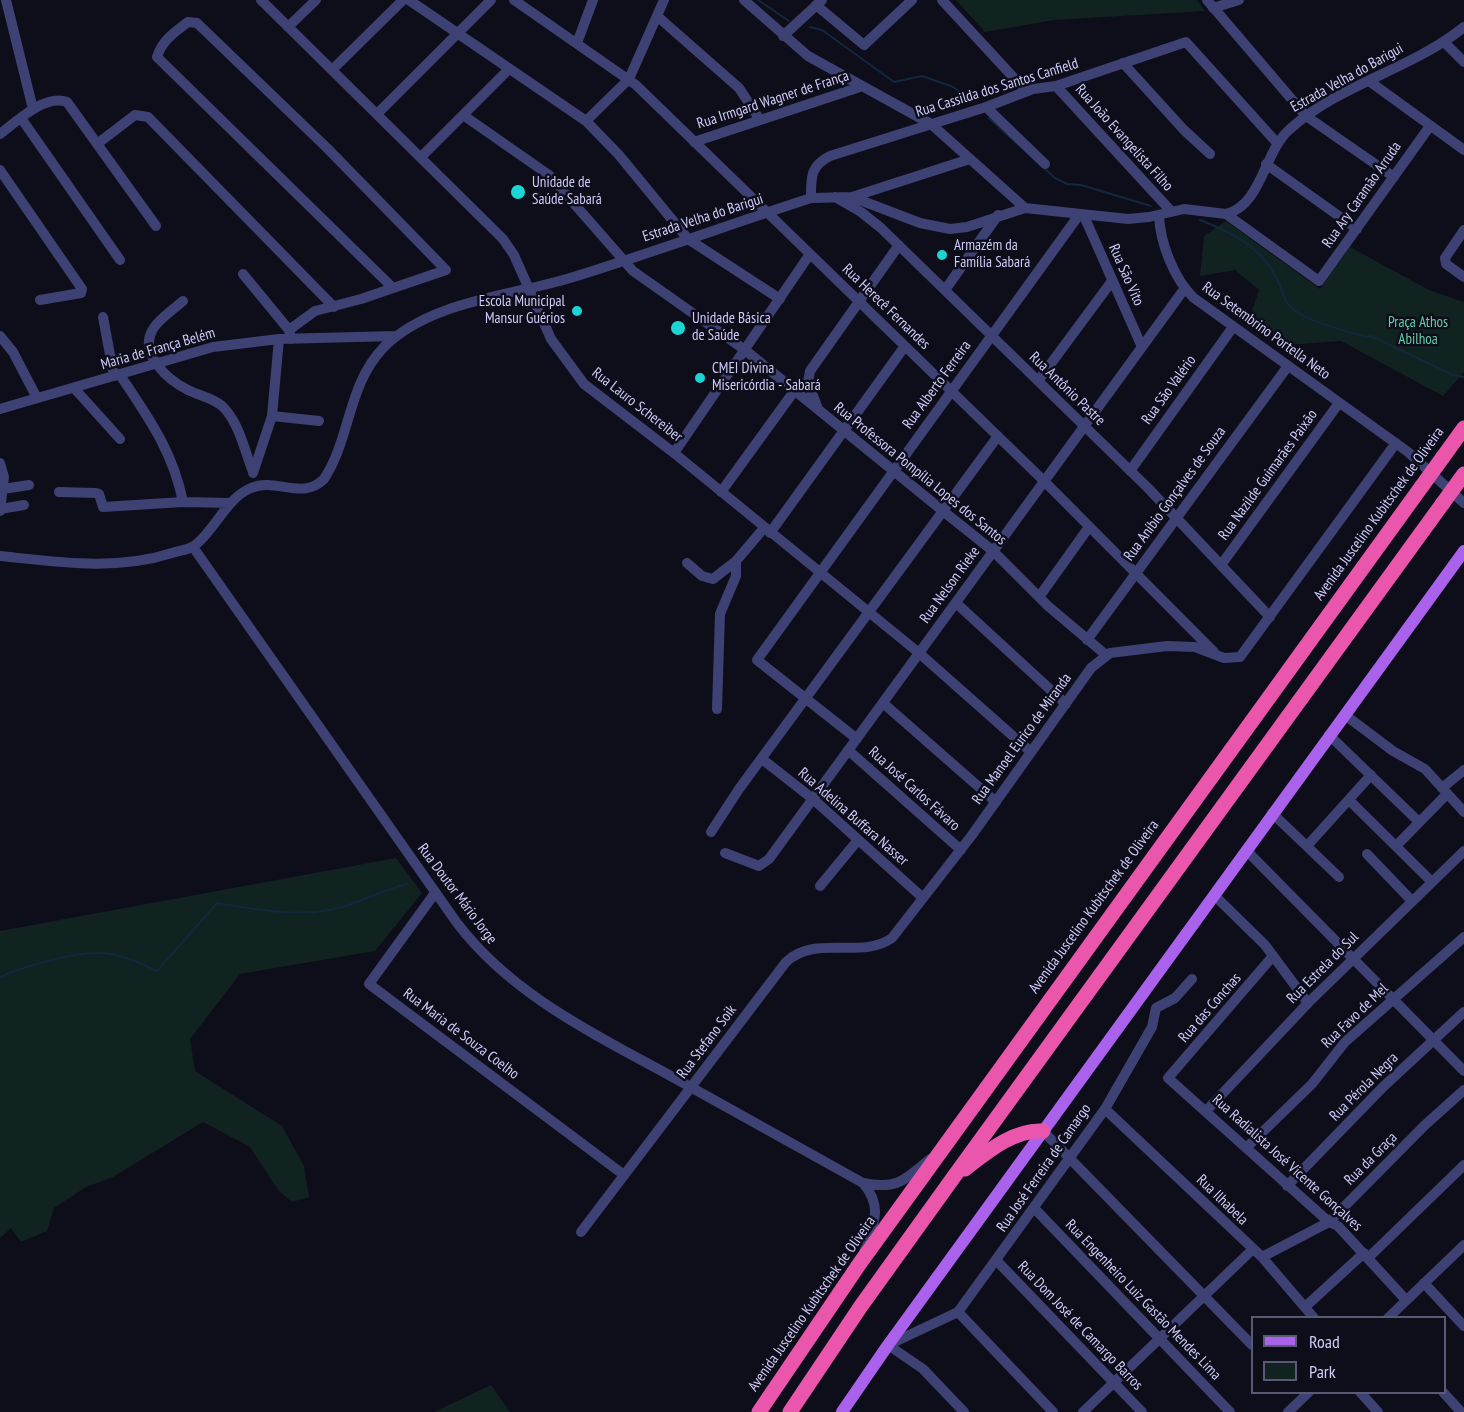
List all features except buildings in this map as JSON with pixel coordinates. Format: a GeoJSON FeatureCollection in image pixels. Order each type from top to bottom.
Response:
{"type":"FeatureCollection","features":[{"type":"Feature","properties":{"kind":"highway","name":"Avenida Juscelino Kubitschek de Oliveira"},"geometry":{"type":"LineString","coordinates":[[759,1412],[860,1263],[1464,428]]}},
{"type":"Feature","properties":{"kind":"highway"},"geometry":{"type":"LineString","coordinates":[[790,1412],[843,1332],[953,1178],[1464,474]]}},
{"type":"Feature","properties":{"kind":"highway"},"geometry":{"type":"LineString","coordinates":[[953,1178],[1011,1138],[1025,1132],[1043,1131]]}},
{"type":"Feature","properties":{"kind":"main road"},"geometry":{"type":"LineString","coordinates":[[842,1412],[1272,813],[1464,551]]}},
{"type":"Feature","properties":{"kind":"street"},"geometry":{"type":"LineString","coordinates":[[0,3],[7,0],[33,109]]}},
{"type":"Feature","properties":{"kind":"street","name":"Rua Lauro Schereiber"},"geometry":{"type":"LineString","coordinates":[[261,0],[503,239],[514,255],[551,339],[575,374],[596,395],[674,453],[819,574],[919,653],[1031,752]]}},
{"type":"Feature","properties":{"kind":"street"},"geometry":{"type":"LineString","coordinates":[[288,27],[316,0]]}},
{"type":"Feature","properties":{"kind":"street"},"geometry":{"type":"LineString","coordinates":[[332,70],[403,0]]}},
{"type":"Feature","properties":{"kind":"street"},"geometry":{"type":"LineString","coordinates":[[409,0],[586,121],[637,176],[688,239],[780,299]]}},
{"type":"Feature","properties":{"kind":"street"},"geometry":{"type":"LineString","coordinates":[[377,114],[491,0]]}},
{"type":"Feature","properties":{"kind":"street","name":"Rua Herecê Fernandes"},"geometry":{"type":"LineString","coordinates":[[514,0],[629,80],[998,436],[1218,656]]}},
{"type":"Feature","properties":{"kind":"street"},"geometry":{"type":"LineString","coordinates":[[577,43],[593,0]]}},
{"type":"Feature","properties":{"kind":"street"},"geometry":{"type":"LineString","coordinates":[[586,121],[629,80],[664,0]]}},
{"type":"Feature","properties":{"kind":"street"},"geometry":{"type":"LineString","coordinates":[[744,0],[808,56],[860,87],[931,124],[1024,208]]}},
{"type":"Feature","properties":{"kind":"street"},"geometry":{"type":"LineString","coordinates":[[783,36],[819,3],[864,45],[912,0]]}},
{"type":"Feature","properties":{"kind":"street"},"geometry":{"type":"LineString","coordinates":[[942,0],[1026,91]]}},
{"type":"Feature","properties":{"kind":"street"},"geometry":{"type":"LineString","coordinates":[[1210,4],[1239,0]]}},
{"type":"Feature","properties":{"kind":"street"},"geometry":{"type":"LineString","coordinates":[[1210,4],[1306,116],[1394,177]]}},
{"type":"Feature","properties":{"kind":"street"},"geometry":{"type":"LineString","coordinates":[[657,16],[740,88],[760,120]]}},
{"type":"Feature","properties":{"kind":"street"},"geometry":{"type":"LineString","coordinates":[[243,274],[290,334],[315,311],[334,307],[393,288],[446,270],[327,148],[197,23],[188,21],[170,35],[160,47],[158,57],[393,288]]}},
{"type":"Feature","properties":{"kind":"street","name":"Estrada Velha do Barigui"},"geometry":{"type":"LineString","coordinates":[[249,489],[268,486],[304,490],[312,488],[324,479],[365,374],[383,348],[396,336],[429,318],[527,287],[568,279],[811,198],[852,197],[905,218],[940,228],[967,227],[1024,208],[1128,219],[1184,208],[1226,214],[1240,208],[1246,202],[1276,143],[1306,116],[1444,42],[1464,27]]}},
{"type":"Feature","properties":{"kind":"street","name":"Rua Cassilda dos Santos Canfield"},"geometry":{"type":"LineString","coordinates":[[811,198],[812,171],[821,161],[986,107],[1026,91],[1056,86],[1186,42],[1276,143]]}},
{"type":"Feature","properties":{"kind":"street"},"geometry":{"type":"LineString","coordinates":[[1444,42],[1464,62]]}},
{"type":"Feature","properties":{"kind":"street"},"geometry":{"type":"LineString","coordinates":[[1123,63],[1184,130],[1210,154]]}},
{"type":"Feature","properties":{"kind":"street"},"geometry":{"type":"LineString","coordinates":[[421,157],[509,69]]}},
{"type":"Feature","properties":{"kind":"street"},"geometry":{"type":"LineString","coordinates":[[1369,81],[1464,150]]}},
{"type":"Feature","properties":{"kind":"street","name":"Rua João Evangelista Filho"},"geometry":{"type":"LineString","coordinates":[[1056,86],[1164,213]]}},
{"type":"Feature","properties":{"kind":"street","name":"Rua Irmgard Wagner de França"},"geometry":{"type":"LineString","coordinates":[[694,142],[860,87]]}},
{"type":"Feature","properties":{"kind":"street"},"geometry":{"type":"LineString","coordinates":[[0,134],[33,109],[60,100],[67,102],[156,226]]}},
{"type":"Feature","properties":{"kind":"street"},"geometry":{"type":"LineString","coordinates":[[986,107],[1045,164]]}},
{"type":"Feature","properties":{"kind":"street"},"geometry":{"type":"LineString","coordinates":[[97,144],[135,115],[148,117],[334,307]]}},
{"type":"Feature","properties":{"kind":"street","name":"Rua Professora Pompília Lopes dos Santos"},"geometry":{"type":"LineString","coordinates":[[463,115],[549,175],[622,261],[638,275],[745,350],[795,390],[993,551],[1039,597],[1106,655]]}},
{"type":"Feature","properties":{"kind":"street"},"geometry":{"type":"LineString","coordinates":[[21,118],[120,260]]}},
{"type":"Feature","properties":{"kind":"street","name":"Rua Ary Caramão Arruda"},"geometry":{"type":"LineString","coordinates":[[1226,214],[1319,281],[1430,126]]}},
{"type":"Feature","properties":{"kind":"street"},"geometry":{"type":"LineString","coordinates":[[852,197],[970,159]]}},
{"type":"Feature","properties":{"kind":"street"},"geometry":{"type":"LineString","coordinates":[[1266,164],[1357,229]]}},
{"type":"Feature","properties":{"kind":"street"},"geometry":{"type":"LineString","coordinates":[[0,170],[82,289],[81,293],[40,300]]}},
{"type":"Feature","properties":{"kind":"street","name":"Rua Antônio Pastre"},"geometry":{"type":"LineString","coordinates":[[832,196],[861,212],[899,245],[1130,471],[1270,617]]}},
{"type":"Feature","properties":{"kind":"street","name":"Rua Setembrino Portella Neto"},"geometry":{"type":"LineString","coordinates":[[1164,213],[1164,245],[1185,288],[1199,303],[1396,443],[1464,503]]}},
{"type":"Feature","properties":{"kind":"street","name":"Rua São Vito"},"geometry":{"type":"LineString","coordinates":[[1081,215],[1142,347]]}},
{"type":"Feature","properties":{"kind":"street","name":"Rua Alberto Ferreira"},"geometry":{"type":"LineString","coordinates":[[757,660],[1081,215]]}},
{"type":"Feature","properties":{"kind":"street"},"geometry":{"type":"LineString","coordinates":[[945,290],[998,216]]}},
{"type":"Feature","properties":{"kind":"street"},"geometry":{"type":"LineString","coordinates":[[1464,230],[1446,254],[1445,261],[1464,277]]}},
{"type":"Feature","properties":{"kind":"street"},"geometry":{"type":"LineString","coordinates":[[818,410],[808,382],[810,371],[899,245]]}},
{"type":"Feature","properties":{"kind":"street"},"geometry":{"type":"LineString","coordinates":[[674,453],[810,255]]}},
{"type":"Feature","properties":{"kind":"street"},"geometry":{"type":"LineString","coordinates":[[1038,381],[1112,281]]}},
{"type":"Feature","properties":{"kind":"street","name":"Rua Nelson Rieke"},"geometry":{"type":"LineString","coordinates":[[725,854],[755,866],[763,865],[1185,288]]}},
{"type":"Feature","properties":{"kind":"street"},"geometry":{"type":"LineString","coordinates":[[183,301],[154,327],[149,337],[150,352],[155,363],[170,379],[224,407],[234,423],[253,472]]}},
{"type":"Feature","properties":{"kind":"street"},"geometry":{"type":"LineString","coordinates":[[103,317],[117,376],[158,432],[177,471],[183,502]]}},
{"type":"Feature","properties":{"kind":"street","name":"Rua São Valério"},"geometry":{"type":"LineString","coordinates":[[1130,471],[1233,327]]}},
{"type":"Feature","properties":{"kind":"street","name":"Maria de França Belém"},"geometry":{"type":"LineString","coordinates":[[0,408],[213,347],[279,339],[290,334],[396,336]]}},
{"type":"Feature","properties":{"kind":"street"},"geometry":{"type":"LineString","coordinates":[[0,336],[13,352],[37,398]]}},
{"type":"Feature","properties":{"kind":"street"},"geometry":{"type":"LineString","coordinates":[[0,556],[118,564],[151,559],[193,547],[231,503],[249,489],[272,416],[279,339]]}},
{"type":"Feature","properties":{"kind":"street"},"geometry":{"type":"LineString","coordinates":[[687,563],[702,576],[713,579],[736,561],[767,531],[904,346]]}},
{"type":"Feature","properties":{"kind":"street","name":"Rua Aníbio Gonçalves de Souza"},"geometry":{"type":"LineString","coordinates":[[1087,640],[1288,366]]}},
{"type":"Feature","properties":{"kind":"street"},"geometry":{"type":"LineString","coordinates":[[74,388],[120,439]]}},
{"type":"Feature","properties":{"kind":"street"},"geometry":{"type":"LineString","coordinates":[[721,492],[795,390]]}},
{"type":"Feature","properties":{"kind":"street","name":"Rua Nazilde Guimarães Paixão"},"geometry":{"type":"LineString","coordinates":[[1221,565],[1339,402]]}},
{"type":"Feature","properties":{"kind":"street"},"geometry":{"type":"LineString","coordinates":[[272,416],[319,421]]}},
{"type":"Feature","properties":{"kind":"street"},"geometry":{"type":"LineString","coordinates":[[711,832],[998,436]]}},
{"type":"Feature","properties":{"kind":"street"},"geometry":{"type":"LineString","coordinates":[[1106,655],[1127,650],[1179,645],[1195,647],[1230,659],[1240,657],[1396,443]]}},
{"type":"Feature","properties":{"kind":"street"},"geometry":{"type":"LineString","coordinates":[[0,463],[2,485],[0,510],[24,505]]}},
{"type":"Feature","properties":{"kind":"street"},"geometry":{"type":"LineString","coordinates":[[2,485],[29,485]]}},
{"type":"Feature","properties":{"kind":"street"},"geometry":{"type":"LineString","coordinates":[[59,492],[96,493],[103,507],[183,502],[231,503]]}},
{"type":"Feature","properties":{"kind":"street"},"geometry":{"type":"LineString","coordinates":[[1039,597],[1089,527]]}},
{"type":"Feature","properties":{"kind":"street","name":"Rua Doutor Mário Jorge"},"geometry":{"type":"LineString","coordinates":[[193,547],[435,893],[480,951],[524,989],[589,1031],[863,1183],[883,1187],[895,1185],[944,1148]]}},
{"type":"Feature","properties":{"kind":"street"},"geometry":{"type":"LineString","coordinates":[[717,709],[720,614],[736,576],[736,561]]}},
{"type":"Feature","properties":{"kind":"street"},"geometry":{"type":"LineString","coordinates":[[956,603],[1066,704]]}},
{"type":"Feature","properties":{"kind":"street","name":"Rua Manoel Eurico de Miranda"},"geometry":{"type":"LineString","coordinates":[[895,934],[996,802],[1091,668],[1106,655]]}},
{"type":"Feature","properties":{"kind":"street","name":"Rua José Carlos Fávaro"},"geometry":{"type":"LineString","coordinates":[[757,660],[856,739]]}},
{"type":"Feature","properties":{"kind":"street"},"geometry":{"type":"LineString","coordinates":[[883,703],[996,802]]}},
{"type":"Feature","properties":{"kind":"street"},"geometry":{"type":"LineString","coordinates":[[1345,715],[1393,751],[1421,766],[1463,810]]}},
{"type":"Feature","properties":{"kind":"street"},"geometry":{"type":"LineString","coordinates":[[1329,735],[1419,822]]}},
{"type":"Feature","properties":{"kind":"street","name":"Rua José Carlos Fávaro"},"geometry":{"type":"LineString","coordinates":[[848,750],[960,850]]}},
{"type":"Feature","properties":{"kind":"street","name":"Rua Adelina Buffara Nasser"},"geometry":{"type":"LineString","coordinates":[[762,759],[813,799],[923,898]]}},
{"type":"Feature","properties":{"kind":"street"},"geometry":{"type":"LineString","coordinates":[[1396,846],[1464,770]]}},
{"type":"Feature","properties":{"kind":"street"},"geometry":{"type":"LineString","coordinates":[[1307,846],[1371,775]]}},
{"type":"Feature","properties":{"kind":"street"},"geometry":{"type":"LineString","coordinates":[[1349,800],[1432,882]]}},
{"type":"Feature","properties":{"kind":"street"},"geometry":{"type":"LineString","coordinates":[[1272,813],[1339,877]]}},
{"type":"Feature","properties":{"kind":"street"},"geometry":{"type":"LineString","coordinates":[[820,886],[858,840]]}},
{"type":"Feature","properties":{"kind":"street"},"geometry":{"type":"LineString","coordinates":[[1246,850],[1464,1071]]}},
{"type":"Feature","properties":{"kind":"street","name":"Rua Estrela do Sul"},"geometry":{"type":"LineString","coordinates":[[1207,1110],[1308,1003],[1464,851]]}},
{"type":"Feature","properties":{"kind":"street"},"geometry":{"type":"LineString","coordinates":[[1367,854],[1412,901]]}},
{"type":"Feature","properties":{"kind":"street","name":"Rua Maria de Souza Coelho"},"geometry":{"type":"LineString","coordinates":[[435,893],[369,984],[624,1175]]}},
{"type":"Feature","properties":{"kind":"street"},"geometry":{"type":"LineString","coordinates":[[1214,895],[1256,934],[1308,1003]]}},
{"type":"Feature","properties":{"kind":"street","name":"Rua Stefano Soik"},"geometry":{"type":"LineString","coordinates":[[581,1232],[791,957],[813,949],[875,946],[887,942],[895,934]]}},
{"type":"Feature","properties":{"kind":"street","name":"Rua Favo de Mel"},"geometry":{"type":"LineString","coordinates":[[1246,1148],[1312,1084],[1345,1042],[1464,937]]}},
{"type":"Feature","properties":{"kind":"street","name":"Rua das Conchas"},"geometry":{"type":"LineString","coordinates":[[1168,1078],[1273,956]]}},
{"type":"Feature","properties":{"kind":"street","name":"Rua José Ferreira de Camargo"},"geometry":{"type":"LineString","coordinates":[[888,1345],[958,1312],[1105,1109],[1152,1027],[1156,1008],[1175,998],[1192,979]]}},
{"type":"Feature","properties":{"kind":"street","name":"Rua Pérola Negra"},"geometry":{"type":"LineString","coordinates":[[1287,1186],[1383,1087],[1464,1012]]}},
{"type":"Feature","properties":{"kind":"street","name":"Rua Radialista José Vicente Gonçalves"},"geometry":{"type":"LineString","coordinates":[[1168,1078],[1207,1110],[1287,1186],[1329,1222],[1338,1226],[1406,1300]]}},
{"type":"Feature","properties":{"kind":"street","name":"Rua da Graça"},"geometry":{"type":"LineString","coordinates":[[1262,1257],[1329,1222],[1425,1125],[1464,1090]]}},
{"type":"Feature","properties":{"kind":"street","name":"Rua Ilhabela"},"geometry":{"type":"LineString","coordinates":[[1105,1109],[1262,1257],[1313,1316]]}},
{"type":"Feature","properties":{"kind":"street"},"geometry":{"type":"LineString","coordinates":[[1043,1131],[1071,1157],[1251,1344]]}},
{"type":"Feature","properties":{"kind":"street"},"geometry":{"type":"LineString","coordinates":[[1305,1307],[1366,1256],[1464,1165]]}},
{"type":"Feature","properties":{"kind":"street"},"geometry":{"type":"LineString","coordinates":[[860,1263],[876,1212],[874,1198],[863,1183]]}},
{"type":"Feature","properties":{"kind":"street","name":"Rua Engenheiro Luiz Gastão Mendes Lima"},"geometry":{"type":"LineString","coordinates":[[1034,1208],[1230,1412]]}},
{"type":"Feature","properties":{"kind":"street"},"geometry":{"type":"LineString","coordinates":[[1083,1412],[1253,1249]]}},
{"type":"Feature","properties":{"kind":"street"},"geometry":{"type":"LineString","coordinates":[[1389,1316],[1463,1249]]}},
{"type":"Feature","properties":{"kind":"street","name":"Rua Dom José de Camargo Barros"},"geometry":{"type":"LineString","coordinates":[[997,1261],[1142,1412]]}},
{"type":"Feature","properties":{"kind":"street"},"geometry":{"type":"LineString","coordinates":[[1424,1283],[1464,1326]]}},
{"type":"Feature","properties":{"kind":"street"},"geometry":{"type":"LineString","coordinates":[[958,1312],[1053,1412]]}},
{"type":"Feature","properties":{"kind":"street"},"geometry":{"type":"LineString","coordinates":[[888,1345],[923,1369],[964,1412]]}},
{"type":"Feature","properties":{"kind":"street"},"geometry":{"type":"LineString","coordinates":[[1290,1411],[1304,1394]]}},
{"type":"Feature","properties":{"kind":"street"},"geometry":{"type":"LineString","coordinates":[[1362,1394],[1378,1412]]}},
{"type":"Feature","properties":{"kind":"street"},"geometry":{"type":"LineString","coordinates":[[1445,1394],[1461,1412]]}},
{"type":"Feature","properties":{"kind":"green space"},"geometry":{"type":"Polygon","coordinates":[[[956,0],[1197,0],[1205,11],[1054,20],[985,32],[956,0]]]}},
{"type":"Feature","properties":{"kind":"green space","name":"Praça Athos Abilhoa"},"geometry":{"type":"Polygon","coordinates":[[[1226,221],[1320,289],[1350,247],[1429,290],[1464,302],[1464,372],[1443,396],[1341,341],[1286,345],[1250,316],[1259,290],[1235,270],[1200,276],[1204,236],[1226,221]]]}},
{"type":"Feature","properties":{"kind":"green space"},"geometry":{"type":"Polygon","coordinates":[[[396,858],[422,893],[375,951],[240,974],[190,1039],[195,1071],[282,1126],[304,1166],[309,1197],[292,1202],[278,1190],[250,1147],[203,1122],[113,1177],[86,1187],[54,1208],[47,1231],[21,1242],[11,1228],[0,1238],[0,931],[396,858]]]}},
{"type":"Feature","properties":{"kind":"green space"},"geometry":{"type":"Polygon","coordinates":[[[491,1385],[510,1412],[434,1412],[491,1385]]]}},
{"type":"Feature","properties":{"kind":"waterway"},"geometry":{"type":"LineString","coordinates":[[758,0],[789,21]]}},
{"type":"Feature","properties":{"kind":"waterway"},"geometry":{"type":"LineString","coordinates":[[810,27],[822,30],[894,82],[922,76],[951,86],[972,98]]}},
{"type":"Feature","properties":{"kind":"waterway"},"geometry":{"type":"LineString","coordinates":[[989,118],[1055,178],[1067,184],[1081,185],[1151,206]]}},
{"type":"Feature","properties":{"kind":"waterway"},"geometry":{"type":"LineString","coordinates":[[1200,220],[1244,241],[1262,257],[1278,281],[1287,302],[1299,314],[1328,326],[1366,337],[1371,336],[1453,375],[1464,377]]}},
{"type":"Feature","properties":{"kind":"waterway"},"geometry":{"type":"LineString","coordinates":[[0,977],[47,961],[95,953],[119,956],[157,971],[217,903],[282,912],[315,912],[346,906],[407,884]]}},
{"type":"Feature","properties":{"kind":"place","name":"Unidade de Saúde Sabará"},"geometry":{"type":"Point","coordinates":[518,192]}},
{"type":"Feature","properties":{"kind":"place","name":"Armazém da Família Sabará"},"geometry":{"type":"Point","coordinates":[942,255]}},
{"type":"Feature","properties":{"kind":"place","name":"Escola Municipal Mansur Guérios"},"geometry":{"type":"Point","coordinates":[577,311]}},
{"type":"Feature","properties":{"kind":"place","name":"Unidade Básica de Saúde"},"geometry":{"type":"Point","coordinates":[678,328]}},
{"type":"Feature","properties":{"kind":"place","name":"CMEI Divina Misericórdia - Sabará"},"geometry":{"type":"Point","coordinates":[700,378]}}]}
